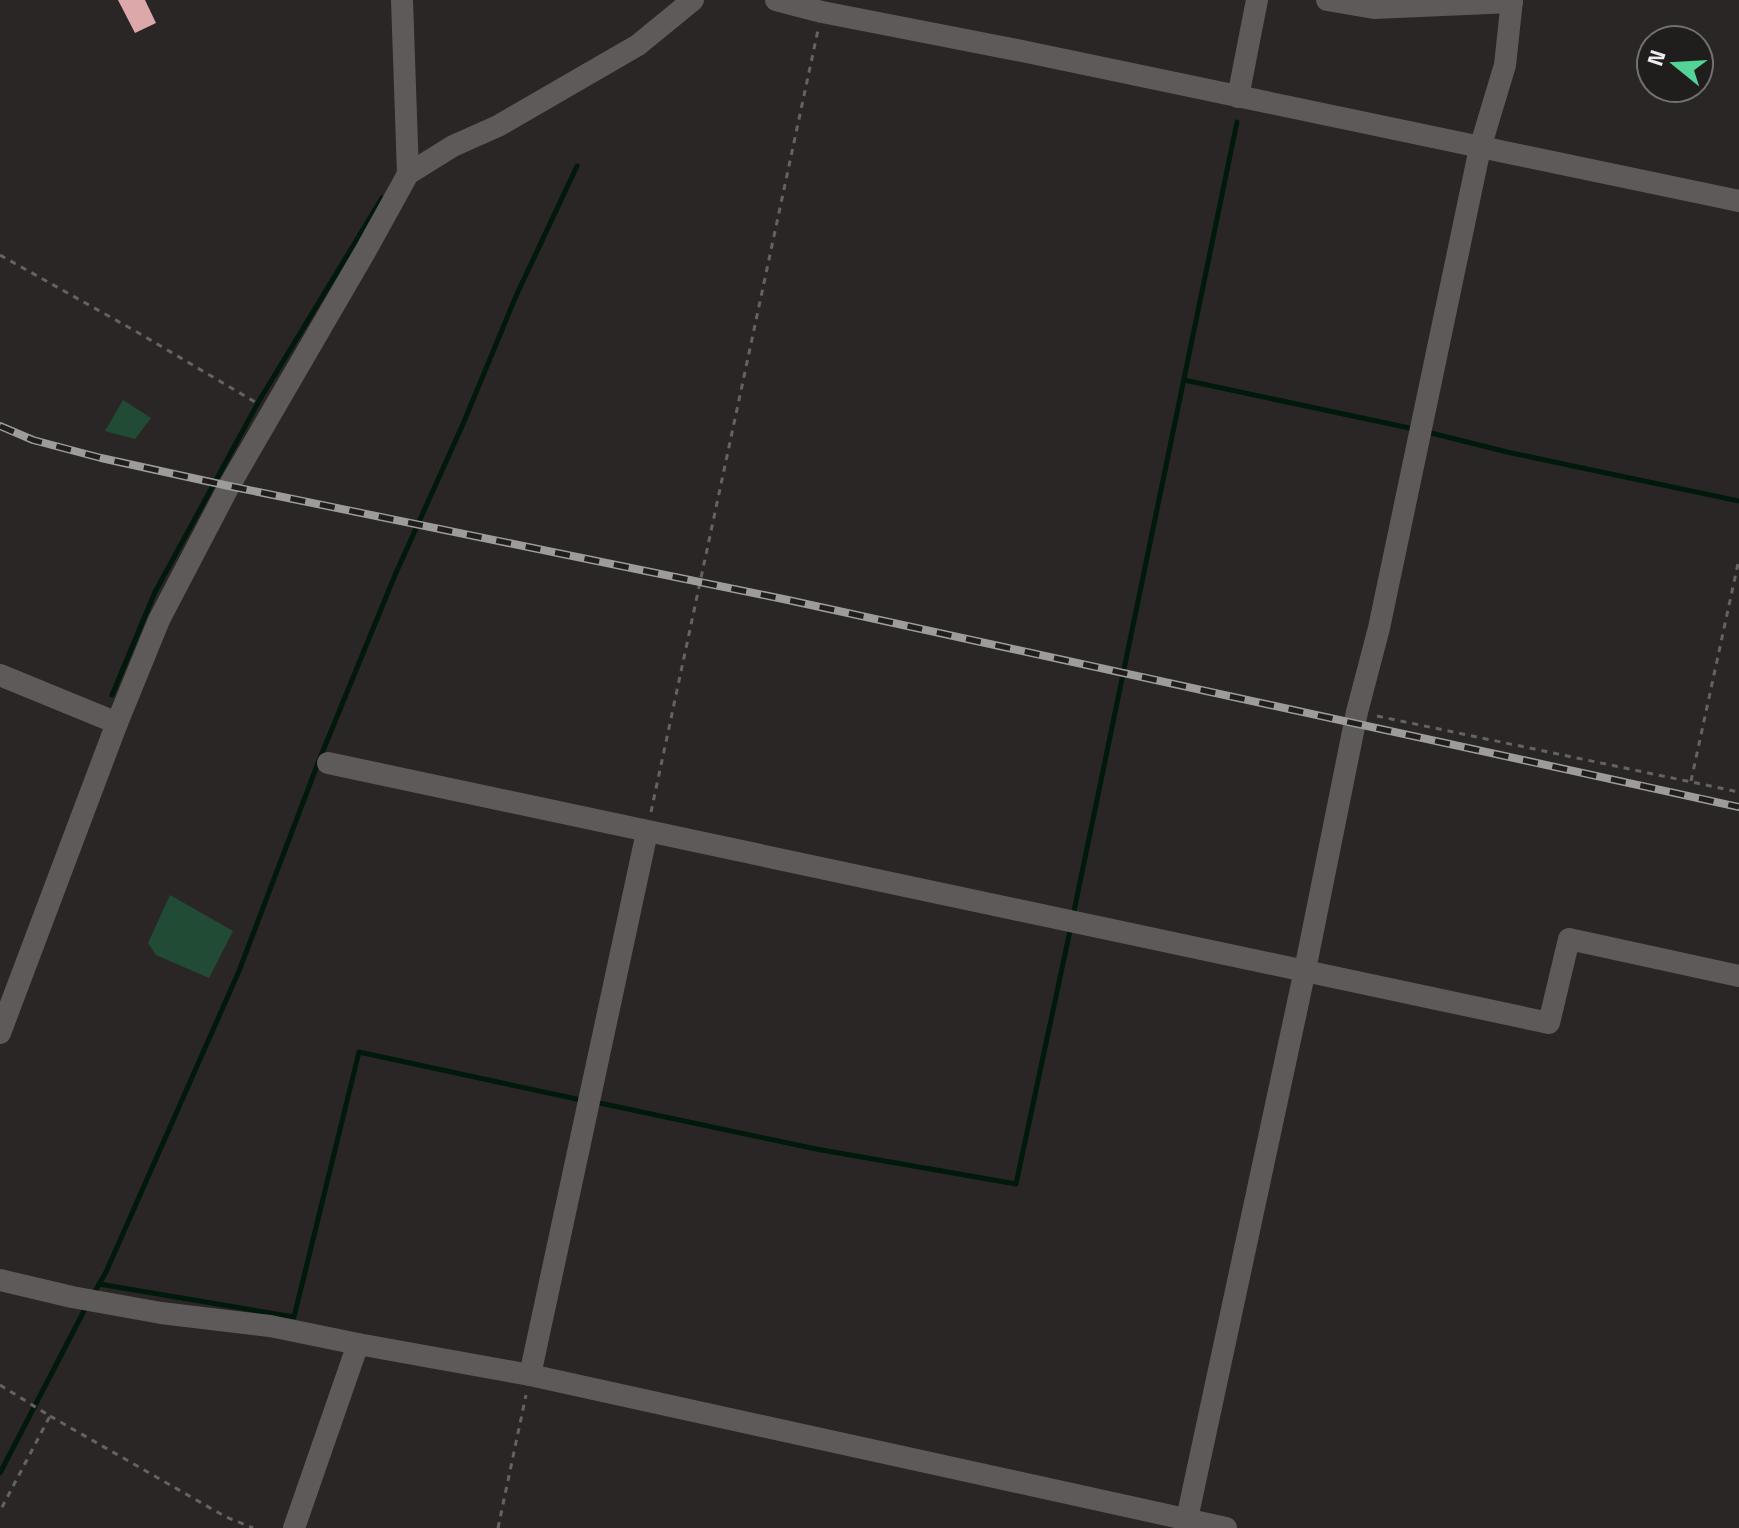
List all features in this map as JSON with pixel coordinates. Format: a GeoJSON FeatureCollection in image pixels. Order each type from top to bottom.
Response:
{"type":"FeatureCollection","features":[{"type":"Feature","properties":{"kind":"street"},"geometry":{"type":"LineString","coordinates":[[402,0],[408,174]]}},
{"type":"Feature","properties":{"kind":"street"},"geometry":{"type":"LineString","coordinates":[[0,1033],[159,620],[229,486],[408,174],[453,146],[498,126],[638,45],[693,0]]}},
{"type":"Feature","properties":{"kind":"street"},"geometry":{"type":"LineString","coordinates":[[776,0],[1739,201]]}},
{"type":"Feature","properties":{"kind":"street"},"geometry":{"type":"LineString","coordinates":[[1238,97],[1257,0]]}},
{"type":"Feature","properties":{"kind":"street"},"geometry":{"type":"LineString","coordinates":[[1186,1524],[1357,712],[1379,628],[1480,148],[1505,65],[1512,1],[1374,8],[1327,0]]}},
{"type":"Feature","properties":{"kind":"street"},"geometry":{"type":"LineString","coordinates":[[0,675],[117,723]]}},
{"type":"Feature","properties":{"kind":"street"},"geometry":{"type":"LineString","coordinates":[[328,763],[1549,1023],[1569,939],[1739,976]]}},
{"type":"Feature","properties":{"kind":"street"},"geometry":{"type":"LineString","coordinates":[[530,1375],[647,832]]}},
{"type":"Feature","properties":{"kind":"street"},"geometry":{"type":"LineString","coordinates":[[0,1280],[161,1313],[270,1326],[530,1375],[1186,1524],[1226,1528]]}},
{"type":"Feature","properties":{"kind":"street"},"geometry":{"type":"LineString","coordinates":[[294,1528],[358,1344]]}},
{"type":"Feature","properties":{"kind":"path"},"geometry":{"type":"LineString","coordinates":[[647,832],[822,12]]}},
{"type":"Feature","properties":{"kind":"path"},"geometry":{"type":"LineString","coordinates":[[0,255],[272,412]]}},
{"type":"Feature","properties":{"kind":"path"},"geometry":{"type":"LineString","coordinates":[[1691,781],[1739,559]]}},
{"type":"Feature","properties":{"kind":"path"},"geometry":{"type":"LineString","coordinates":[[1357,712],[1739,792]]}},
{"type":"Feature","properties":{"kind":"path"},"geometry":{"type":"LineString","coordinates":[[498,1528],[530,1375]]}},
{"type":"Feature","properties":{"kind":"path"},"geometry":{"type":"LineString","coordinates":[[0,1385],[226,1517],[253,1528]]}},
{"type":"Feature","properties":{"kind":"path"},"geometry":{"type":"LineString","coordinates":[[0,1511],[50,1416]]}},
{"type":"Feature","properties":{"kind":"green space"},"geometry":{"type":"Polygon","coordinates":[[[123,400],[151,418],[135,439],[105,431],[123,400]]]}},
{"type":"Feature","properties":{"kind":"green space"},"geometry":{"type":"Polygon","coordinates":[[[170,895],[233,931],[209,978],[156,955],[148,943],[170,895]]]}},
{"type":"Feature","properties":{"kind":"building"},"geometry":{"type":"Polygon","coordinates":[[[118,0],[145,0],[156,23],[135,33],[118,0]]]}},
{"type":"Feature","properties":{"kind":"waterway"},"geometry":{"type":"LineString","coordinates":[[1073,916],[1237,122]]}},
{"type":"Feature","properties":{"kind":"waterway"},"geometry":{"type":"LineString","coordinates":[[94,1293],[239,971],[318,763],[395,575],[516,296],[577,166]]}},
{"type":"Feature","properties":{"kind":"waterway"},"geometry":{"type":"LineString","coordinates":[[112,695],[155,592],[259,401],[382,198]]}},
{"type":"Feature","properties":{"kind":"waterway"},"geometry":{"type":"LineString","coordinates":[[1184,380],[1414,429]]}},
{"type":"Feature","properties":{"kind":"waterway"},"geometry":{"type":"LineString","coordinates":[[1427,432],[1739,501]]}},
{"type":"Feature","properties":{"kind":"waterway"},"geometry":{"type":"LineString","coordinates":[[595,1102],[816,1149],[1016,1184],[1071,926]]}},
{"type":"Feature","properties":{"kind":"waterway"},"geometry":{"type":"LineString","coordinates":[[99,1284],[294,1317],[359,1052],[581,1100]]}},
{"type":"Feature","properties":{"kind":"waterway"},"geometry":{"type":"LineString","coordinates":[[0,1473],[87,1305]]}},
{"type":"Feature","properties":{"kind":"railway"},"geometry":{"type":"LineString","coordinates":[[0,426],[33,440],[101,458],[788,600],[1739,807]]}}]}
